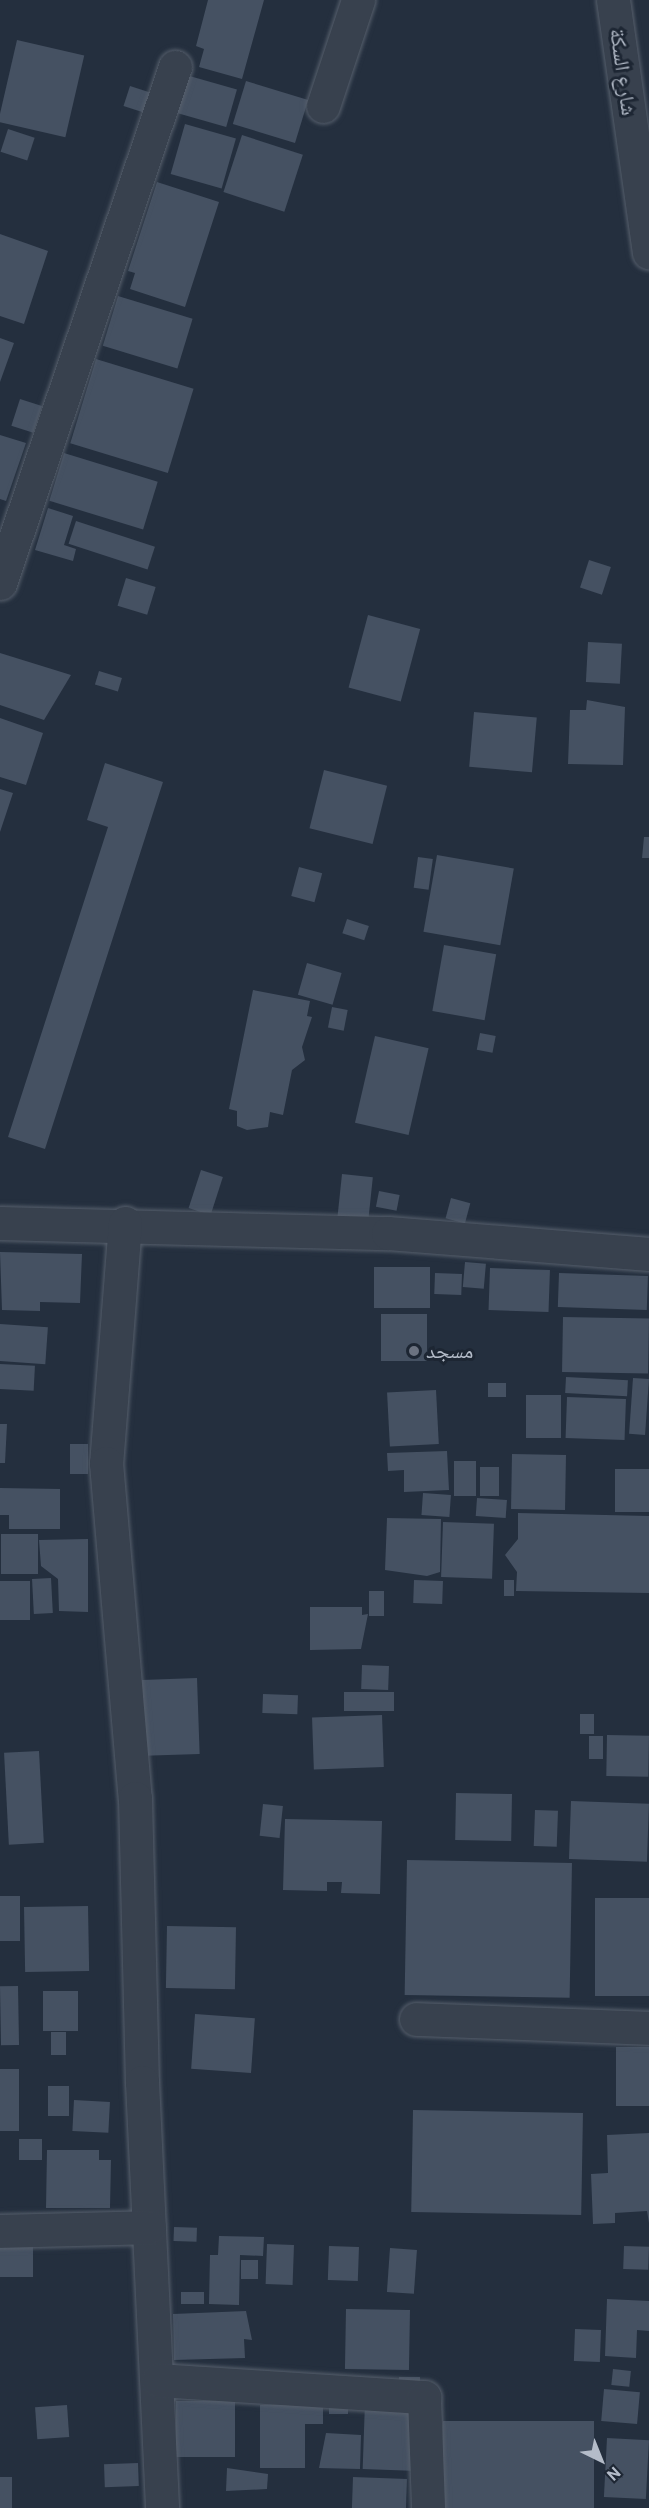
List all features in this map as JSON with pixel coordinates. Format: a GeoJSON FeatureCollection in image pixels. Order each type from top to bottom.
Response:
{"type":"FeatureCollection","features":[{"type":"Feature","properties":{"kind":"street"},"geometry":{"type":"LineString","coordinates":[[323,106],[358,0]]}},
{"type":"Feature","properties":{"kind":"street","name":"شارع السكة"},"geometry":{"type":"LineString","coordinates":[[613,0],[649,252]]}},
{"type":"Feature","properties":{"kind":"street"},"geometry":{"type":"LineString","coordinates":[[0,583],[175,67]]}},
{"type":"Feature","properties":{"kind":"street"},"geometry":{"type":"LineString","coordinates":[[0,1223],[125,1223],[387,1233],[649,1254]]}},
{"type":"Feature","properties":{"kind":"street"},"geometry":{"type":"LineString","coordinates":[[125,1223],[106,1463],[135,1798],[149,2227],[158,2380],[162,2508]]}},
{"type":"Feature","properties":{"kind":"street"},"geometry":{"type":"LineString","coordinates":[[416,2019],[649,2028]]}},
{"type":"Feature","properties":{"kind":"street"},"geometry":{"type":"LineString","coordinates":[[0,2231],[149,2227]]}},
{"type":"Feature","properties":{"kind":"street"},"geometry":{"type":"LineString","coordinates":[[158,2380],[424,2397],[428,2508]]}},
{"type":"Feature","properties":{"kind":"building"},"geometry":{"type":"Polygon","coordinates":[[[208,0],[264,0],[242,79],[199,67],[204,49],[196,46],[208,0]]]}},
{"type":"Feature","properties":{"kind":"building"},"geometry":{"type":"Polygon","coordinates":[[[17,40],[84,56],[65,137],[0,122],[17,40]]]}},
{"type":"Feature","properties":{"kind":"building"},"geometry":{"type":"Polygon","coordinates":[[[186,75],[237,90],[226,127],[175,112],[186,75]]]}},
{"type":"Feature","properties":{"kind":"building"},"geometry":{"type":"Polygon","coordinates":[[[246,81],[308,100],[295,143],[233,124],[246,81]]]}},
{"type":"Feature","properties":{"kind":"building"},"geometry":{"type":"Polygon","coordinates":[[[130,86],[151,93],[144,113],[124,106],[130,86]]]}},
{"type":"Feature","properties":{"kind":"building"},"geometry":{"type":"Polygon","coordinates":[[[185,124],[236,139],[222,189],[171,174],[185,124]]]}},
{"type":"Feature","properties":{"kind":"building"},"geometry":{"type":"Polygon","coordinates":[[[8,129],[35,138],[27,160],[1,152],[8,129]]]}},
{"type":"Feature","properties":{"kind":"building"},"geometry":{"type":"Polygon","coordinates":[[[242,135],[303,155],[284,212],[223,192],[242,135]]]}},
{"type":"Feature","properties":{"kind":"building"},"geometry":{"type":"Polygon","coordinates":[[[157,182],[219,202],[185,307],[130,289],[135,273],[128,271],[157,182]]]}},
{"type":"Feature","properties":{"kind":"building"},"geometry":{"type":"Polygon","coordinates":[[[0,234],[48,251],[24,324],[0,316],[0,234]]]}},
{"type":"Feature","properties":{"kind":"building"},"geometry":{"type":"Polygon","coordinates":[[[118,296],[193,319],[177,369],[103,346],[118,296]]]}},
{"type":"Feature","properties":{"kind":"building"},"geometry":{"type":"Polygon","coordinates":[[[0,338],[14,343],[0,382],[0,338]]]}},
{"type":"Feature","properties":{"kind":"building"},"geometry":{"type":"Polygon","coordinates":[[[96,359],[194,389],[168,473],[70,443],[96,359]]]}},
{"type":"Feature","properties":{"kind":"building"},"geometry":{"type":"Polygon","coordinates":[[[20,399],[42,406],[33,433],[11,426],[20,399]]]}},
{"type":"Feature","properties":{"kind":"building"},"geometry":{"type":"Polygon","coordinates":[[[0,435],[26,443],[6,501],[0,499],[0,435]]]}},
{"type":"Feature","properties":{"kind":"building"},"geometry":{"type":"Polygon","coordinates":[[[64,453],[158,482],[143,529],[49,501],[64,453]]]}},
{"type":"Feature","properties":{"kind":"building"},"geometry":{"type":"Polygon","coordinates":[[[48,508],[73,516],[64,545],[76,549],[73,561],[35,550],[48,508]]]}},
{"type":"Feature","properties":{"kind":"building"},"geometry":{"type":"Polygon","coordinates":[[[76,521],[155,547],[148,569],[69,544],[76,521]]]}},
{"type":"Feature","properties":{"kind":"building"},"geometry":{"type":"Polygon","coordinates":[[[589,560],[611,567],[602,595],[580,588],[589,560]]]}},
{"type":"Feature","properties":{"kind":"building"},"geometry":{"type":"Polygon","coordinates":[[[126,578],[156,587],[147,615],[118,606],[126,578]]]}},
{"type":"Feature","properties":{"kind":"building"},"geometry":{"type":"Polygon","coordinates":[[[368,615],[420,629],[401,701],[349,687],[368,615]]]}},
{"type":"Feature","properties":{"kind":"building"},"geometry":{"type":"Polygon","coordinates":[[[588,642],[622,644],[620,684],[586,682],[588,642]]]}},
{"type":"Feature","properties":{"kind":"building"},"geometry":{"type":"Polygon","coordinates":[[[0,653],[71,675],[44,720],[0,705],[0,653]]]}},
{"type":"Feature","properties":{"kind":"building"},"geometry":{"type":"Polygon","coordinates":[[[99,671],[122,678],[118,691],[95,684],[99,671]]]}},
{"type":"Feature","properties":{"kind":"building"},"geometry":{"type":"Polygon","coordinates":[[[587,700],[625,707],[623,765],[568,764],[570,710],[586,710],[587,700]]]}},
{"type":"Feature","properties":{"kind":"building"},"geometry":{"type":"Polygon","coordinates":[[[474,712],[537,717],[532,772],[469,767],[474,712]]]}},
{"type":"Feature","properties":{"kind":"building"},"geometry":{"type":"Polygon","coordinates":[[[0,718],[43,733],[26,785],[0,777],[0,718]]]}},
{"type":"Feature","properties":{"kind":"building"},"geometry":{"type":"Polygon","coordinates":[[[105,763],[163,782],[45,1149],[8,1137],[108,827],[87,820],[105,763]]]}},
{"type":"Feature","properties":{"kind":"building"},"geometry":{"type":"Polygon","coordinates":[[[324,770],[387,786],[373,844],[309,828],[324,770]]]}},
{"type":"Feature","properties":{"kind":"building"},"geometry":{"type":"Polygon","coordinates":[[[0,789],[13,793],[0,832],[0,789]]]}},
{"type":"Feature","properties":{"kind":"building"},"geometry":{"type":"Polygon","coordinates":[[[644,837],[649,837],[649,858],[642,858],[644,837]]]}},
{"type":"Feature","properties":{"kind":"building"},"geometry":{"type":"Polygon","coordinates":[[[437,855],[514,869],[500,945],[423,932],[437,855]]]}},
{"type":"Feature","properties":{"kind":"building"},"geometry":{"type":"Polygon","coordinates":[[[418,857],[433,859],[429,890],[414,888],[418,857]]]}},
{"type":"Feature","properties":{"kind":"building"},"geometry":{"type":"Polygon","coordinates":[[[299,867],[322,873],[314,902],[291,896],[299,867]]]}},
{"type":"Feature","properties":{"kind":"building"},"geometry":{"type":"Polygon","coordinates":[[[347,919],[369,926],[364,940],[342,933],[347,919]]]}},
{"type":"Feature","properties":{"kind":"building"},"geometry":{"type":"Polygon","coordinates":[[[444,945],[496,954],[485,1020],[432,1011],[444,945]]]}},
{"type":"Feature","properties":{"kind":"building"},"geometry":{"type":"Polygon","coordinates":[[[307,963],[342,973],[333,1005],[298,995],[307,963]]]}},
{"type":"Feature","properties":{"kind":"building"},"geometry":{"type":"Polygon","coordinates":[[[253,990],[310,1001],[307,1016],[312,1017],[302,1047],[305,1060],[292,1070],[283,1115],[270,1112],[268,1127],[247,1130],[237,1126],[237,1111],[229,1109],[253,990]]]}},
{"type":"Feature","properties":{"kind":"building"},"geometry":{"type":"Polygon","coordinates":[[[332,1007],[348,1010],[344,1031],[328,1028],[332,1007]]]}},
{"type":"Feature","properties":{"kind":"building"},"geometry":{"type":"Polygon","coordinates":[[[480,1033],[496,1036],[492,1053],[477,1050],[480,1033]]]}},
{"type":"Feature","properties":{"kind":"building"},"geometry":{"type":"Polygon","coordinates":[[[375,1036],[429,1048],[409,1135],[355,1123],[375,1036]]]}},
{"type":"Feature","properties":{"kind":"building"},"geometry":{"type":"Polygon","coordinates":[[[201,1170],[223,1177],[211,1215],[189,1208],[201,1170]]]}},
{"type":"Feature","properties":{"kind":"building"},"geometry":{"type":"Polygon","coordinates":[[[342,1174],[373,1177],[368,1220],[338,1217],[342,1174]]]}},
{"type":"Feature","properties":{"kind":"building"},"geometry":{"type":"Polygon","coordinates":[[[379,1191],[400,1195],[397,1211],[376,1207],[379,1191]]]}},
{"type":"Feature","properties":{"kind":"building"},"geometry":{"type":"Polygon","coordinates":[[[451,1198],[470,1203],[465,1223],[446,1218],[451,1198]]]}},
{"type":"Feature","properties":{"kind":"building"},"geometry":{"type":"Polygon","coordinates":[[[0,1252],[82,1254],[80,1303],[40,1302],[40,1311],[2,1310],[0,1252]]]}},
{"type":"Feature","properties":{"kind":"building"},"geometry":{"type":"Polygon","coordinates":[[[465,1262],[486,1264],[484,1289],[463,1287],[465,1262]]]}},
{"type":"Feature","properties":{"kind":"building"},"geometry":{"type":"Polygon","coordinates":[[[374,1267],[430,1267],[430,1308],[374,1308],[374,1267]]]}},
{"type":"Feature","properties":{"kind":"building"},"geometry":{"type":"Polygon","coordinates":[[[490,1268],[550,1270],[548,1312],[489,1310],[490,1268]]]}},
{"type":"Feature","properties":{"kind":"building"},"geometry":{"type":"Polygon","coordinates":[[[435,1273],[462,1274],[461,1295],[434,1294],[435,1273]]]}},
{"type":"Feature","properties":{"kind":"building"},"geometry":{"type":"Polygon","coordinates":[[[559,1273],[648,1276],[647,1310],[558,1307],[559,1273]]]}},
{"type":"Feature","properties":{"kind":"building"},"geometry":{"type":"Polygon","coordinates":[[[381,1314],[427,1314],[427,1361],[381,1361],[381,1314]]]}},
{"type":"Feature","properties":{"kind":"building"},"geometry":{"type":"Polygon","coordinates":[[[563,1317],[649,1319],[648,1373],[562,1372],[563,1317]]]}},
{"type":"Feature","properties":{"kind":"building"},"geometry":{"type":"Polygon","coordinates":[[[0,1324],[48,1327],[45,1364],[0,1361],[0,1324]]]}},
{"type":"Feature","properties":{"kind":"building"},"geometry":{"type":"Polygon","coordinates":[[[0,1364],[35,1366],[34,1391],[0,1389],[0,1364]]]}},
{"type":"Feature","properties":{"kind":"building"},"geometry":{"type":"Polygon","coordinates":[[[566,1377],[628,1380],[627,1396],[565,1393],[566,1377]]]}},
{"type":"Feature","properties":{"kind":"building"},"geometry":{"type":"Polygon","coordinates":[[[633,1378],[649,1379],[645,1435],[629,1434],[633,1378]]]}},
{"type":"Feature","properties":{"kind":"building"},"geometry":{"type":"Polygon","coordinates":[[[488,1383],[506,1383],[506,1397],[488,1397],[488,1383]]]}},
{"type":"Feature","properties":{"kind":"building"},"geometry":{"type":"Polygon","coordinates":[[[436,1390],[439,1444],[390,1446],[387,1393],[436,1390]]]}},
{"type":"Feature","properties":{"kind":"building"},"geometry":{"type":"Polygon","coordinates":[[[526,1395],[561,1395],[561,1438],[526,1438],[526,1395]]]}},
{"type":"Feature","properties":{"kind":"building"},"geometry":{"type":"Polygon","coordinates":[[[567,1397],[626,1399],[625,1440],[566,1438],[567,1397]]]}},
{"type":"Feature","properties":{"kind":"building"},"geometry":{"type":"Polygon","coordinates":[[[0,1424],[7,1424],[5,1463],[0,1463],[0,1424]]]}},
{"type":"Feature","properties":{"kind":"building"},"geometry":{"type":"Polygon","coordinates":[[[70,1444],[88,1444],[88,1474],[70,1474],[70,1444]]]}},
{"type":"Feature","properties":{"kind":"building"},"geometry":{"type":"Polygon","coordinates":[[[447,1451],[449,1490],[404,1492],[404,1470],[388,1471],[387,1453],[447,1451]]]}},
{"type":"Feature","properties":{"kind":"building"},"geometry":{"type":"Polygon","coordinates":[[[512,1454],[566,1455],[565,1510],[511,1509],[512,1454]]]}},
{"type":"Feature","properties":{"kind":"building"},"geometry":{"type":"Polygon","coordinates":[[[454,1461],[476,1461],[476,1496],[454,1496],[454,1461]]]}},
{"type":"Feature","properties":{"kind":"building"},"geometry":{"type":"Polygon","coordinates":[[[480,1467],[499,1467],[499,1496],[480,1496],[480,1467]]]}},
{"type":"Feature","properties":{"kind":"building"},"geometry":{"type":"Polygon","coordinates":[[[615,1469],[649,1469],[649,1512],[615,1512],[615,1469]]]}},
{"type":"Feature","properties":{"kind":"building"},"geometry":{"type":"Polygon","coordinates":[[[0,1488],[60,1489],[60,1529],[9,1529],[9,1515],[0,1515],[0,1488]]]}},
{"type":"Feature","properties":{"kind":"building"},"geometry":{"type":"Polygon","coordinates":[[[423,1493],[451,1495],[449,1517],[421,1515],[423,1493]]]}},
{"type":"Feature","properties":{"kind":"building"},"geometry":{"type":"Polygon","coordinates":[[[477,1498],[507,1500],[506,1518],[476,1516],[477,1498]]]}},
{"type":"Feature","properties":{"kind":"building"},"geometry":{"type":"Polygon","coordinates":[[[518,1513],[649,1516],[649,1593],[516,1591],[517,1572],[505,1555],[518,1539],[518,1513]]]}},
{"type":"Feature","properties":{"kind":"building"},"geometry":{"type":"Polygon","coordinates":[[[387,1518],[441,1519],[440,1572],[427,1576],[385,1570],[387,1518]]]}},
{"type":"Feature","properties":{"kind":"building"},"geometry":{"type":"Polygon","coordinates":[[[443,1522],[494,1524],[492,1579],[441,1577],[443,1522]]]}},
{"type":"Feature","properties":{"kind":"building"},"geometry":{"type":"Polygon","coordinates":[[[1,1534],[38,1534],[38,1574],[1,1574],[1,1534]]]}},
{"type":"Feature","properties":{"kind":"building"},"geometry":{"type":"Polygon","coordinates":[[[88,1539],[88,1612],[59,1611],[58,1579],[41,1566],[39,1540],[88,1539]]]}},
{"type":"Feature","properties":{"kind":"building"},"geometry":{"type":"Polygon","coordinates":[[[51,1578],[53,1613],[34,1614],[32,1579],[51,1578]]]}},
{"type":"Feature","properties":{"kind":"building"},"geometry":{"type":"Polygon","coordinates":[[[414,1580],[443,1581],[442,1604],[413,1603],[414,1580]]]}},
{"type":"Feature","properties":{"kind":"building"},"geometry":{"type":"Polygon","coordinates":[[[504,1580],[514,1580],[514,1596],[504,1596],[504,1580]]]}},
{"type":"Feature","properties":{"kind":"building"},"geometry":{"type":"Polygon","coordinates":[[[0,1581],[30,1581],[30,1620],[0,1620],[0,1581]]]}},
{"type":"Feature","properties":{"kind":"building"},"geometry":{"type":"Polygon","coordinates":[[[369,1591],[384,1591],[384,1616],[369,1616],[369,1591]]]}},
{"type":"Feature","properties":{"kind":"building"},"geometry":{"type":"Polygon","coordinates":[[[310,1607],[362,1607],[362,1615],[368,1614],[361,1649],[310,1650],[310,1607]]]}},
{"type":"Feature","properties":{"kind":"building"},"geometry":{"type":"Polygon","coordinates":[[[362,1665],[389,1666],[388,1690],[361,1689],[362,1665]]]}},
{"type":"Feature","properties":{"kind":"building"},"geometry":{"type":"Polygon","coordinates":[[[197,1678],[200,1754],[145,1756],[142,1680],[197,1678]]]}},
{"type":"Feature","properties":{"kind":"building"},"geometry":{"type":"Polygon","coordinates":[[[344,1692],[394,1692],[394,1711],[344,1711],[344,1692]]]}},
{"type":"Feature","properties":{"kind":"building"},"geometry":{"type":"Polygon","coordinates":[[[263,1694],[298,1695],[297,1714],[262,1713],[263,1694]]]}},
{"type":"Feature","properties":{"kind":"building"},"geometry":{"type":"Polygon","coordinates":[[[580,1714],[594,1714],[594,1734],[580,1734],[580,1714]]]}},
{"type":"Feature","properties":{"kind":"building"},"geometry":{"type":"Polygon","coordinates":[[[382,1715],[384,1767],[314,1769],[312,1717],[382,1715]]]}},
{"type":"Feature","properties":{"kind":"building"},"geometry":{"type":"Polygon","coordinates":[[[607,1735],[649,1736],[648,1777],[606,1776],[607,1735]]]}},
{"type":"Feature","properties":{"kind":"building"},"geometry":{"type":"Polygon","coordinates":[[[589,1736],[603,1736],[603,1759],[589,1759],[589,1736]]]}},
{"type":"Feature","properties":{"kind":"building"},"geometry":{"type":"Polygon","coordinates":[[[39,1751],[44,1843],[9,1845],[4,1753],[39,1751]]]}},
{"type":"Feature","properties":{"kind":"building"},"geometry":{"type":"Polygon","coordinates":[[[456,1793],[512,1794],[511,1841],[455,1840],[456,1793]]]}},
{"type":"Feature","properties":{"kind":"building"},"geometry":{"type":"Polygon","coordinates":[[[571,1801],[649,1804],[647,1862],[569,1859],[571,1801]]]}},
{"type":"Feature","properties":{"kind":"building"},"geometry":{"type":"Polygon","coordinates":[[[263,1804],[283,1806],[280,1838],[260,1836],[263,1804]]]}},
{"type":"Feature","properties":{"kind":"building"},"geometry":{"type":"Polygon","coordinates":[[[535,1810],[558,1811],[557,1847],[534,1846],[535,1810]]]}},
{"type":"Feature","properties":{"kind":"building"},"geometry":{"type":"Polygon","coordinates":[[[285,1819],[382,1821],[380,1894],[341,1893],[342,1882],[327,1882],[327,1891],[283,1890],[285,1819]]]}},
{"type":"Feature","properties":{"kind":"building"},"geometry":{"type":"Polygon","coordinates":[[[407,1860],[572,1863],[570,1998],[405,1995],[407,1860]]]}},
{"type":"Feature","properties":{"kind":"building"},"geometry":{"type":"Polygon","coordinates":[[[0,1896],[20,1896],[20,1941],[0,1941],[0,1896]]]}},
{"type":"Feature","properties":{"kind":"building"},"geometry":{"type":"Polygon","coordinates":[[[595,1898],[649,1898],[649,1996],[595,1996],[595,1898]]]}},
{"type":"Feature","properties":{"kind":"building"},"geometry":{"type":"Polygon","coordinates":[[[88,1906],[89,1971],[25,1972],[24,1907],[88,1906]]]}},
{"type":"Feature","properties":{"kind":"building"},"geometry":{"type":"Polygon","coordinates":[[[167,1926],[236,1927],[235,1989],[166,1988],[167,1926]]]}},
{"type":"Feature","properties":{"kind":"building"},"geometry":{"type":"Polygon","coordinates":[[[0,1986],[18,1986],[19,2045],[1,2045],[0,1986]]]}},
{"type":"Feature","properties":{"kind":"building"},"geometry":{"type":"Polygon","coordinates":[[[43,1991],[78,1991],[78,2031],[43,2031],[43,1991]]]}},
{"type":"Feature","properties":{"kind":"building"},"geometry":{"type":"Polygon","coordinates":[[[195,2014],[255,2018],[251,2073],[191,2069],[195,2014]]]}},
{"type":"Feature","properties":{"kind":"building"},"geometry":{"type":"Polygon","coordinates":[[[51,2032],[66,2032],[66,2055],[51,2055],[51,2032]]]}},
{"type":"Feature","properties":{"kind":"building"},"geometry":{"type":"Polygon","coordinates":[[[616,2047],[649,2047],[649,2106],[616,2106],[616,2047]]]}},
{"type":"Feature","properties":{"kind":"building"},"geometry":{"type":"Polygon","coordinates":[[[0,2069],[19,2069],[19,2131],[0,2131],[0,2069]]]}},
{"type":"Feature","properties":{"kind":"building"},"geometry":{"type":"Polygon","coordinates":[[[48,2086],[69,2086],[69,2116],[48,2116],[48,2086]]]}},
{"type":"Feature","properties":{"kind":"building"},"geometry":{"type":"Polygon","coordinates":[[[74,2100],[110,2102],[108,2133],[72,2131],[74,2100]]]}},
{"type":"Feature","properties":{"kind":"building"},"geometry":{"type":"Polygon","coordinates":[[[413,2110],[583,2113],[581,2215],[411,2212],[413,2110]]]}},
{"type":"Feature","properties":{"kind":"building"},"geometry":{"type":"Polygon","coordinates":[[[649,2133],[649,2223],[647,2211],[615,2213],[615,2223],[593,2224],[591,2174],[608,2173],[607,2135],[649,2133]]]}},
{"type":"Feature","properties":{"kind":"building"},"geometry":{"type":"Polygon","coordinates":[[[19,2139],[42,2139],[42,2160],[19,2160],[19,2139]]]}},
{"type":"Feature","properties":{"kind":"building"},"geometry":{"type":"Polygon","coordinates":[[[47,2150],[99,2150],[99,2160],[111,2160],[110,2208],[46,2208],[47,2150]]]}},
{"type":"Feature","properties":{"kind":"building"},"geometry":{"type":"Polygon","coordinates":[[[174,2227],[197,2228],[196,2242],[174,2241],[174,2227]]]}},
{"type":"Feature","properties":{"kind":"building"},"geometry":{"type":"Polygon","coordinates":[[[0,2236],[33,2236],[33,2277],[0,2277],[0,2236]]]}},
{"type":"Feature","properties":{"kind":"building"},"geometry":{"type":"Polygon","coordinates":[[[219,2236],[264,2237],[263,2256],[240,2255],[239,2305],[209,2304],[210,2255],[218,2255],[219,2236]]]}},
{"type":"Feature","properties":{"kind":"building"},"geometry":{"type":"Polygon","coordinates":[[[267,2244],[294,2245],[293,2285],[266,2284],[267,2244]]]}},
{"type":"Feature","properties":{"kind":"building"},"geometry":{"type":"Polygon","coordinates":[[[329,2246],[359,2247],[358,2281],[328,2280],[329,2246]]]}},
{"type":"Feature","properties":{"kind":"building"},"geometry":{"type":"Polygon","coordinates":[[[624,2246],[649,2247],[648,2270],[623,2269],[624,2246]]]}},
{"type":"Feature","properties":{"kind":"building"},"geometry":{"type":"Polygon","coordinates":[[[390,2248],[417,2250],[414,2294],[387,2292],[390,2248]]]}},
{"type":"Feature","properties":{"kind":"building"},"geometry":{"type":"Polygon","coordinates":[[[241,2260],[258,2260],[258,2279],[241,2279],[241,2260]]]}},
{"type":"Feature","properties":{"kind":"building"},"geometry":{"type":"Polygon","coordinates":[[[181,2292],[204,2292],[204,2304],[181,2304],[181,2292]]]}},
{"type":"Feature","properties":{"kind":"building"},"geometry":{"type":"Polygon","coordinates":[[[607,2299],[649,2301],[649,2331],[637,2330],[636,2358],[605,2356],[607,2299]]]}},
{"type":"Feature","properties":{"kind":"building"},"geometry":{"type":"Polygon","coordinates":[[[346,2309],[410,2310],[409,2370],[345,2369],[346,2309]]]}},
{"type":"Feature","properties":{"kind":"building"},"geometry":{"type":"Polygon","coordinates":[[[246,2311],[252,2340],[244,2339],[245,2358],[174,2360],[173,2314],[246,2311]]]}},
{"type":"Feature","properties":{"kind":"building"},"geometry":{"type":"Polygon","coordinates":[[[575,2329],[601,2330],[600,2362],[574,2361],[575,2329]]]}},
{"type":"Feature","properties":{"kind":"building"},"geometry":{"type":"Polygon","coordinates":[[[613,2369],[631,2371],[629,2387],[611,2385],[613,2369]]]}},
{"type":"Feature","properties":{"kind":"building"},"geometry":{"type":"Polygon","coordinates":[[[399,2377],[420,2377],[420,2393],[399,2393],[399,2377]]]}},
{"type":"Feature","properties":{"kind":"building"},"geometry":{"type":"Polygon","coordinates":[[[604,2389],[640,2392],[637,2424],[601,2421],[604,2389]]]}},
{"type":"Feature","properties":{"kind":"building"},"geometry":{"type":"Polygon","coordinates":[[[329,2395],[348,2395],[348,2414],[329,2414],[329,2395]]]}},
{"type":"Feature","properties":{"kind":"building"},"geometry":{"type":"Polygon","coordinates":[[[176,2401],[235,2401],[235,2457],[176,2457],[176,2401]]]}},
{"type":"Feature","properties":{"kind":"building"},"geometry":{"type":"Polygon","coordinates":[[[365,2402],[420,2404],[418,2471],[363,2469],[365,2402]]]}},
{"type":"Feature","properties":{"kind":"building"},"geometry":{"type":"Polygon","coordinates":[[[67,2405],[69,2437],[37,2439],[35,2407],[67,2405]]]}},
{"type":"Feature","properties":{"kind":"building"},"geometry":{"type":"Polygon","coordinates":[[[260,2405],[323,2405],[323,2424],[305,2424],[305,2468],[260,2468],[260,2405]]]}},
{"type":"Feature","properties":{"kind":"building"},"geometry":{"type":"Polygon","coordinates":[[[443,2421],[594,2421],[594,2508],[443,2508],[443,2421]]]}},
{"type":"Feature","properties":{"kind":"building"},"geometry":{"type":"Polygon","coordinates":[[[326,2433],[361,2435],[360,2469],[319,2468],[326,2433]]]}},
{"type":"Feature","properties":{"kind":"building"},"geometry":{"type":"Polygon","coordinates":[[[607,2438],[649,2440],[646,2499],[604,2497],[607,2438]]]}},
{"type":"Feature","properties":{"kind":"building"},"geometry":{"type":"Polygon","coordinates":[[[138,2463],[139,2486],[105,2487],[104,2464],[138,2463]]]}},
{"type":"Feature","properties":{"kind":"building"},"geometry":{"type":"Polygon","coordinates":[[[227,2468],[268,2474],[267,2489],[226,2491],[227,2468]]]}},
{"type":"Feature","properties":{"kind":"building"},"geometry":{"type":"Polygon","coordinates":[[[0,2477],[12,2477],[12,2508],[0,2508],[0,2477]]]}},
{"type":"Feature","properties":{"kind":"building"},"geometry":{"type":"Polygon","coordinates":[[[353,2477],[407,2479],[406,2508],[352,2508],[353,2477]]]}},
{"type":"Feature","properties":{"kind":"place","name":"مسجد"},"geometry":{"type":"Point","coordinates":[414,1351]}}]}
